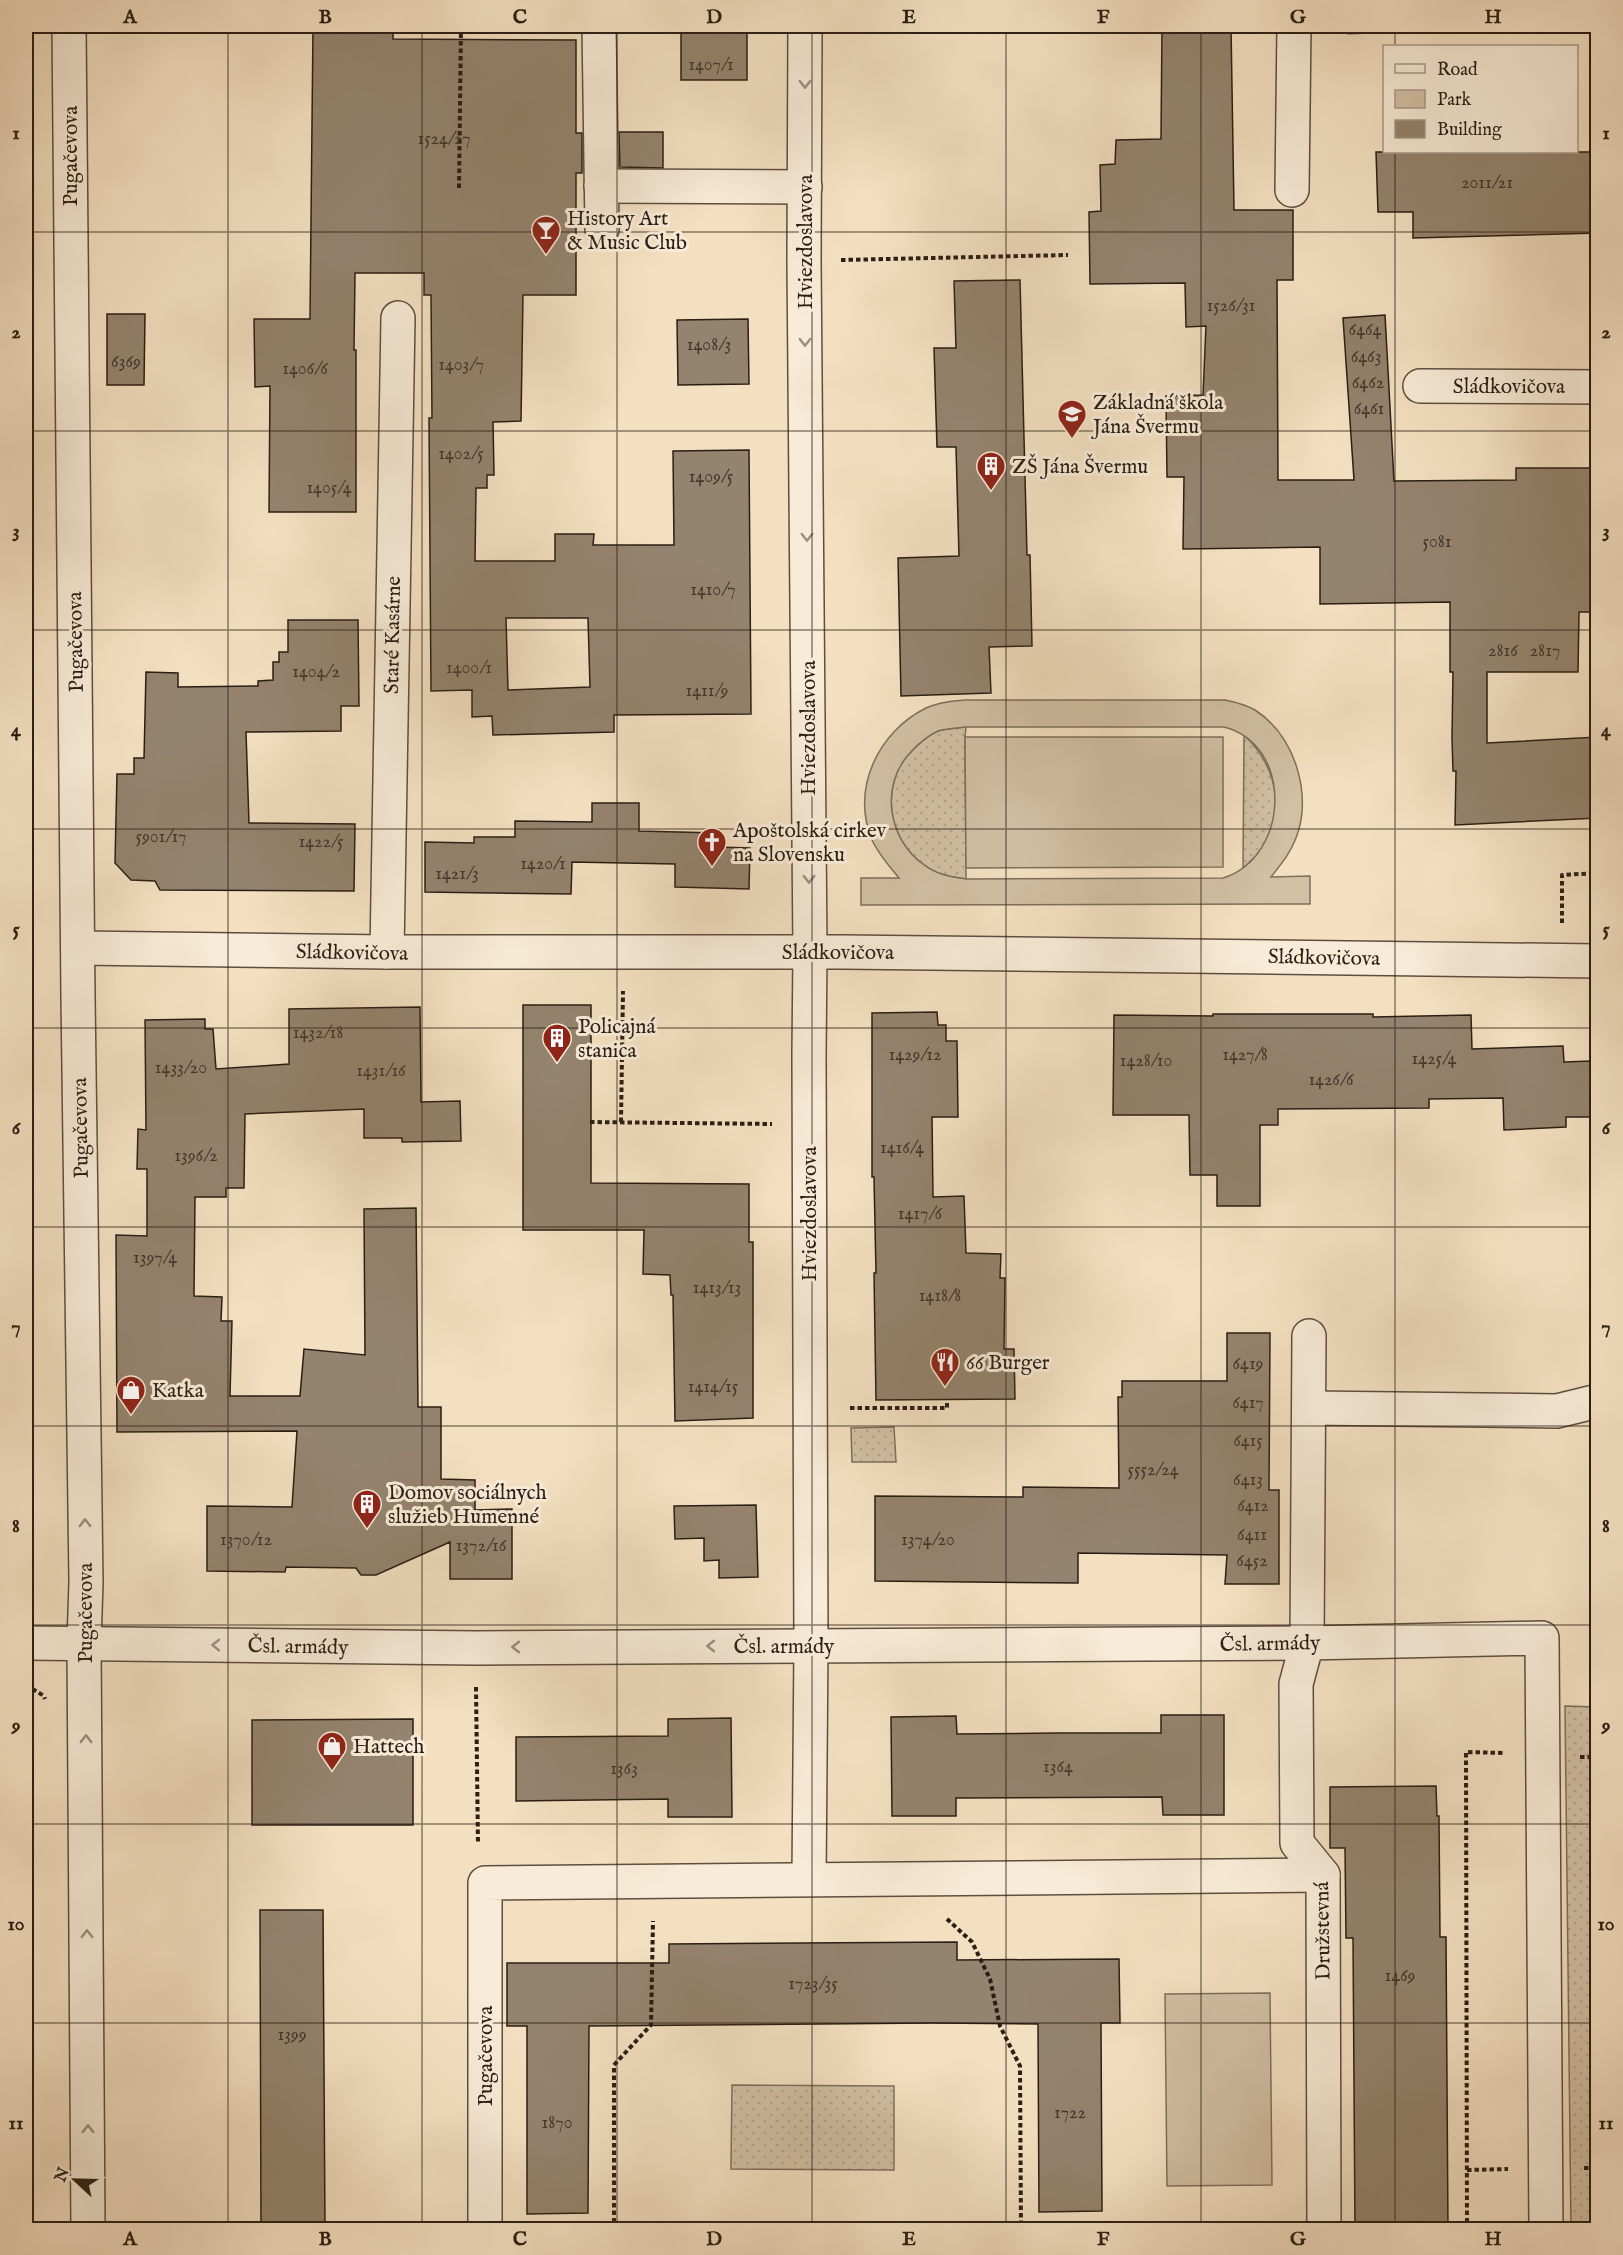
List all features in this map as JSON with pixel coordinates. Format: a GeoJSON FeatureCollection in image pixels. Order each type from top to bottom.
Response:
{"type":"FeatureCollection","features":[{"type":"Feature","properties":{"kind":"street","name":"Pugačevova"},"geometry":{"type":"LineString","coordinates":[[69,26],[86,1582],[84,1643],[88,2229]]}},
{"type":"Feature","properties":{"kind":"street"},"geometry":{"type":"LineString","coordinates":[[599,26],[602,229]]}},
{"type":"Feature","properties":{"kind":"street","name":"Hviezdoslavova"},"geometry":{"type":"LineString","coordinates":[[805,26],[804,261],[810,951],[812,1646],[810,1880]]}},
{"type":"Feature","properties":{"kind":"street"},"geometry":{"type":"LineString","coordinates":[[1292,190],[1294,26]]}},
{"type":"Feature","properties":{"kind":"street"},"geometry":{"type":"LineString","coordinates":[[601,186],[805,187]]}},
{"type":"Feature","properties":{"kind":"street","name":"Staré Kasárne"},"geometry":{"type":"LineString","coordinates":[[387,952],[398,318]]}},
{"type":"Feature","properties":{"kind":"street","name":"Sládkovičova"},"geometry":{"type":"LineString","coordinates":[[1420,386],[1598,387]]}},
{"type":"Feature","properties":{"kind":"street","name":"Sládkovičova"},"geometry":{"type":"LineString","coordinates":[[78,948],[387,952],[810,951],[1598,961]]}},
{"type":"Feature","properties":{"kind":"street","name":"Družstevná"},"geometry":{"type":"LineString","coordinates":[[1310,1336],[1307,1643],[1296,1684],[1297,1844],[1323,1875],[1324,2229]]}},
{"type":"Feature","properties":{"kind":"street"},"geometry":{"type":"LineString","coordinates":[[1310,1408],[1557,1411],[1598,1401]]}},
{"type":"Feature","properties":{"kind":"street","name":"Čsl. armády"},"geometry":{"type":"LineString","coordinates":[[26,1643],[476,1648],[1307,1643],[1542,1638],[1543,1754]]}},
{"type":"Feature","properties":{"kind":"street"},"geometry":{"type":"LineString","coordinates":[[1543,1754],[1546,2229]]}},
{"type":"Feature","properties":{"kind":"street"},"geometry":{"type":"LineString","coordinates":[[485,1883],[1323,1875]]}},
{"type":"Feature","properties":{"kind":"street","name":"Pugačevova"},"geometry":{"type":"LineString","coordinates":[[485,1883],[485,2229]]}},
{"type":"Feature","properties":{"kind":"path"},"geometry":{"type":"LineString","coordinates":[[459,188],[461,26]]}},
{"type":"Feature","properties":{"kind":"path"},"geometry":{"type":"LineString","coordinates":[[804,261],[1068,255]]}},
{"type":"Feature","properties":{"kind":"path"},"geometry":{"type":"LineString","coordinates":[[1562,960],[1562,875],[1598,873]]}},
{"type":"Feature","properties":{"kind":"path"},"geometry":{"type":"LineString","coordinates":[[621,1122],[625,1049],[624,952]]}},
{"type":"Feature","properties":{"kind":"path"},"geometry":{"type":"LineString","coordinates":[[590,1122],[809,1124]]}},
{"type":"Feature","properties":{"kind":"path"},"geometry":{"type":"LineString","coordinates":[[810,1406],[947,1408],[946,1399]]}},
{"type":"Feature","properties":{"kind":"path"},"geometry":{"type":"LineString","coordinates":[[476,1648],[478,1865],[485,1883]]}},
{"type":"Feature","properties":{"kind":"path"},"geometry":{"type":"LineString","coordinates":[[1467,2229],[1466,1752],[1543,1754]]}},
{"type":"Feature","properties":{"kind":"path"},"geometry":{"type":"LineString","coordinates":[[924,1879],[925,1903],[972,1942],[990,1979],[1000,2026],[1020,2066],[1021,2229]]}},
{"type":"Feature","properties":{"kind":"path"},"geometry":{"type":"LineString","coordinates":[[614,2229],[614,2065],[651,2025],[653,1881]]}},
{"type":"Feature","properties":{"kind":"green space"},"geometry":{"type":"Polygon","coordinates":[[[1340,26],[1525,26],[1348,34],[1340,26]]]}},
{"type":"Feature","properties":{"kind":"green space"},"geometry":{"type":"Polygon","coordinates":[[[962,700],[1225,700],[1255,710],[1281,735],[1297,768],[1301,785],[1301,821],[1296,838],[1288,854],[1271,877],[1310,876],[1310,904],[861,905],[861,878],[899,878],[884,860],[872,840],[866,820],[867,782],[873,764],[894,731],[909,718],[931,706],[962,700]],[[966,727],[938,731],[915,747],[900,767],[891,796],[896,827],[902,841],[923,864],[938,873],[966,879],[1223,878],[1245,866],[1261,848],[1271,826],[1275,801],[1272,777],[1263,755],[1247,738],[1224,727],[966,727]]]}},
{"type":"Feature","properties":{"kind":"green space"},"geometry":{"type":"Polygon","coordinates":[[[966,727],[966,879],[938,873],[911,853],[896,827],[891,796],[900,767],[919,744],[938,731],[966,727]]]}},
{"type":"Feature","properties":{"kind":"green space"},"geometry":{"type":"Polygon","coordinates":[[[1244,735],[1255,747],[1270,773],[1276,803],[1275,818],[1261,850],[1243,868],[1244,735]]]}},
{"type":"Feature","properties":{"kind":"green space"},"geometry":{"type":"Polygon","coordinates":[[[965,737],[1223,737],[1223,867],[966,868],[965,737]]]}},
{"type":"Feature","properties":{"kind":"green space"},"geometry":{"type":"Polygon","coordinates":[[[894,1427],[896,1462],[852,1462],[851,1428],[894,1427]]]}},
{"type":"Feature","properties":{"kind":"green space"},"geometry":{"type":"Polygon","coordinates":[[[1565,1706],[1597,1707],[1597,2229],[1571,2229],[1565,1706]]]}},
{"type":"Feature","properties":{"kind":"green space"},"geometry":{"type":"Polygon","coordinates":[[[1270,1993],[1272,2185],[1167,2186],[1165,1994],[1270,1993]]]}},
{"type":"Feature","properties":{"kind":"green space"},"geometry":{"type":"Polygon","coordinates":[[[732,2085],[894,2086],[894,2170],[731,2169],[732,2085]]]}},
{"type":"Feature","properties":{"kind":"building"},"geometry":{"type":"Polygon","coordinates":[[[313,26],[393,26],[393,39],[576,40],[576,133],[582,133],[582,173],[576,173],[576,295],[523,295],[521,421],[493,422],[494,475],[487,475],[487,488],[476,488],[475,561],[555,561],[555,534],[594,534],[593,545],[674,545],[673,451],[749,450],[751,714],[614,715],[614,732],[493,735],[492,716],[472,717],[472,690],[431,691],[429,418],[432,418],[431,295],[424,295],[424,273],[355,273],[356,512],[269,512],[270,386],[255,387],[254,319],[310,319],[313,26]],[[506,618],[508,690],[590,687],[588,618],[506,618]]]}},
{"type":"Feature","properties":{"kind":"building"},"geometry":{"type":"Polygon","coordinates":[[[681,26],[747,26],[747,80],[681,80],[681,26]]]}},
{"type":"Feature","properties":{"kind":"building"},"geometry":{"type":"Polygon","coordinates":[[[1162,26],[1231,26],[1234,210],[1293,210],[1293,280],[1277,280],[1278,480],[1354,480],[1343,318],[1385,315],[1394,481],[1516,480],[1516,468],[1598,468],[1598,612],[1579,612],[1578,672],[1487,672],[1487,743],[1598,737],[1598,818],[1455,825],[1456,771],[1453,771],[1450,602],[1320,604],[1320,547],[1183,549],[1184,477],[1167,477],[1166,396],[1203,395],[1206,326],[1186,327],[1185,283],[1090,284],[1089,212],[1101,211],[1100,165],[1115,164],[1116,140],[1161,139],[1162,26]]]}},
{"type":"Feature","properties":{"kind":"building"},"geometry":{"type":"Polygon","coordinates":[[[619,132],[663,132],[663,168],[620,167],[619,132]]]}},
{"type":"Feature","properties":{"kind":"building"},"geometry":{"type":"Polygon","coordinates":[[[1376,152],[1598,152],[1598,233],[1413,238],[1413,212],[1378,212],[1376,152]]]}},
{"type":"Feature","properties":{"kind":"building","name":"ZŠ Jána Švermu"},"geometry":{"type":"Polygon","coordinates":[[[1020,280],[1027,555],[1030,555],[1032,646],[989,647],[991,693],[901,696],[898,558],[959,556],[956,447],[937,447],[934,348],[956,348],[954,281],[1020,280]]]}},
{"type":"Feature","properties":{"kind":"building"},"geometry":{"type":"Polygon","coordinates":[[[107,314],[145,314],[144,385],[107,385],[107,314]]]}},
{"type":"Feature","properties":{"kind":"building"},"geometry":{"type":"Polygon","coordinates":[[[748,319],[749,384],[678,385],[677,320],[748,319]]]}},
{"type":"Feature","properties":{"kind":"building"},"geometry":{"type":"Polygon","coordinates":[[[288,620],[358,620],[359,706],[341,706],[341,731],[246,732],[249,823],[355,824],[354,891],[160,890],[155,881],[131,880],[115,863],[117,774],[134,774],[134,758],[144,758],[146,672],[178,673],[178,687],[258,686],[258,681],[273,680],[273,662],[279,662],[279,652],[288,652],[288,620]]]}},
{"type":"Feature","properties":{"kind":"building"},"geometry":{"type":"Polygon","coordinates":[[[592,803],[639,803],[639,831],[718,833],[717,847],[750,848],[749,889],[675,887],[675,864],[572,862],[571,894],[425,892],[425,842],[474,843],[474,837],[515,837],[515,821],[592,822],[592,803]]]}},
{"type":"Feature","properties":{"kind":"building"},"geometry":{"type":"Polygon","coordinates":[[[523,1005],[591,1005],[591,1183],[749,1184],[749,1242],[753,1242],[753,1418],[675,1421],[673,1295],[671,1295],[670,1275],[643,1274],[644,1230],[523,1230],[523,1005]]]}},
{"type":"Feature","properties":{"kind":"building"},"geometry":{"type":"Polygon","coordinates":[[[420,1007],[421,1102],[460,1101],[461,1141],[402,1142],[402,1138],[364,1138],[364,1109],[245,1114],[244,1188],[226,1188],[226,1197],[195,1197],[194,1296],[222,1297],[221,1321],[232,1321],[230,1396],[300,1396],[304,1349],[365,1355],[364,1209],[416,1208],[418,1407],[441,1407],[441,1479],[475,1480],[475,1510],[512,1509],[512,1579],[450,1579],[450,1542],[376,1575],[361,1575],[356,1568],[286,1567],[285,1572],[207,1571],[207,1506],[292,1507],[297,1431],[117,1432],[116,1235],[147,1236],[147,1169],[137,1169],[138,1129],[146,1130],[145,1020],[205,1019],[205,1029],[213,1029],[216,1069],[289,1064],[289,1009],[420,1007]]]}},
{"type":"Feature","properties":{"kind":"building"},"geometry":{"type":"Polygon","coordinates":[[[937,1012],[938,1025],[946,1025],[946,1041],[957,1041],[958,1117],[932,1117],[933,1197],[964,1196],[966,1253],[1001,1254],[1000,1278],[1005,1278],[1004,1349],[1014,1349],[1015,1399],[876,1400],[872,1013],[937,1012]]]}},
{"type":"Feature","properties":{"kind":"building"},"geometry":{"type":"Polygon","coordinates":[[[1213,1014],[1373,1014],[1373,1017],[1471,1015],[1472,1049],[1563,1046],[1564,1062],[1591,1061],[1593,1117],[1566,1117],[1566,1127],[1504,1130],[1503,1098],[1429,1099],[1429,1108],[1278,1109],[1278,1125],[1260,1125],[1260,1206],[1217,1206],[1217,1175],[1190,1175],[1189,1115],[1113,1115],[1114,1015],[1213,1016],[1213,1014]]]}},
{"type":"Feature","properties":{"kind":"building"},"geometry":{"type":"Polygon","coordinates":[[[1227,1333],[1270,1333],[1269,1490],[1279,1490],[1279,1584],[1225,1584],[1227,1555],[1078,1553],[1078,1583],[875,1581],[875,1496],[1023,1497],[1023,1487],[1119,1488],[1118,1397],[1122,1397],[1122,1381],[1227,1381],[1227,1333]]]}},
{"type":"Feature","properties":{"kind":"building"},"geometry":{"type":"Polygon","coordinates":[[[756,1505],[758,1577],[719,1578],[719,1560],[704,1561],[704,1538],[675,1539],[674,1506],[756,1505]]]}},
{"type":"Feature","properties":{"kind":"building"},"geometry":{"type":"Polygon","coordinates":[[[1161,1715],[1224,1715],[1224,1815],[1163,1815],[1162,1797],[956,1798],[956,1816],[892,1816],[891,1717],[956,1716],[957,1734],[1161,1733],[1161,1715]]]}},
{"type":"Feature","properties":{"kind":"building"},"geometry":{"type":"Polygon","coordinates":[[[731,1718],[732,1817],[668,1817],[668,1799],[516,1801],[516,1737],[668,1736],[668,1719],[731,1718]]]}},
{"type":"Feature","properties":{"kind":"building","name":"Hattech"},"geometry":{"type":"Polygon","coordinates":[[[413,1719],[413,1825],[252,1825],[252,1720],[413,1719]]]}},
{"type":"Feature","properties":{"kind":"building"},"geometry":{"type":"Polygon","coordinates":[[[1436,1786],[1437,1816],[1439,1816],[1440,1937],[1446,1937],[1448,2229],[1355,2229],[1353,1938],[1346,1938],[1345,1848],[1330,1848],[1330,1787],[1436,1786]]]}},
{"type":"Feature","properties":{"kind":"building"},"geometry":{"type":"Polygon","coordinates":[[[260,1910],[323,1910],[325,2229],[261,2229],[260,1910]]]}},
{"type":"Feature","properties":{"kind":"building"},"geometry":{"type":"Polygon","coordinates":[[[957,1942],[957,1960],[1119,1959],[1120,2023],[1101,2023],[1102,2211],[1039,2212],[1038,2024],[932,2023],[589,2026],[588,2213],[527,2214],[527,2026],[507,2026],[507,1963],[669,1963],[669,1944],[957,1942]]]}},
{"type":"Feature","properties":{"kind":"place","name":"History Art & Music Club"},"geometry":{"type":"Point","coordinates":[546,256]}},
{"type":"Feature","properties":{"kind":"place","name":"Základná škola Jána Švermu"},"geometry":{"type":"Point","coordinates":[1072,440]}},
{"type":"Feature","properties":{"kind":"place","name":"ZŠ Jána Švermu"},"geometry":{"type":"Point","coordinates":[991,492]}},
{"type":"Feature","properties":{"kind":"place","name":"Apoštolská cirkev na Slovensku"},"geometry":{"type":"Point","coordinates":[712,868]}},
{"type":"Feature","properties":{"kind":"place","name":"Policajná stanica"},"geometry":{"type":"Point","coordinates":[557,1064]}},
{"type":"Feature","properties":{"kind":"place","name":"66 Burger"},"geometry":{"type":"Point","coordinates":[945,1388]}},
{"type":"Feature","properties":{"kind":"place","name":"Katka"},"geometry":{"type":"Point","coordinates":[131,1416]}},
{"type":"Feature","properties":{"kind":"place","name":"Domov sociálnych služieb Humenné"},"geometry":{"type":"Point","coordinates":[367,1530]}},
{"type":"Feature","properties":{"kind":"place","name":"Hattech"},"geometry":{"type":"Point","coordinates":[332,1772]}}]}
